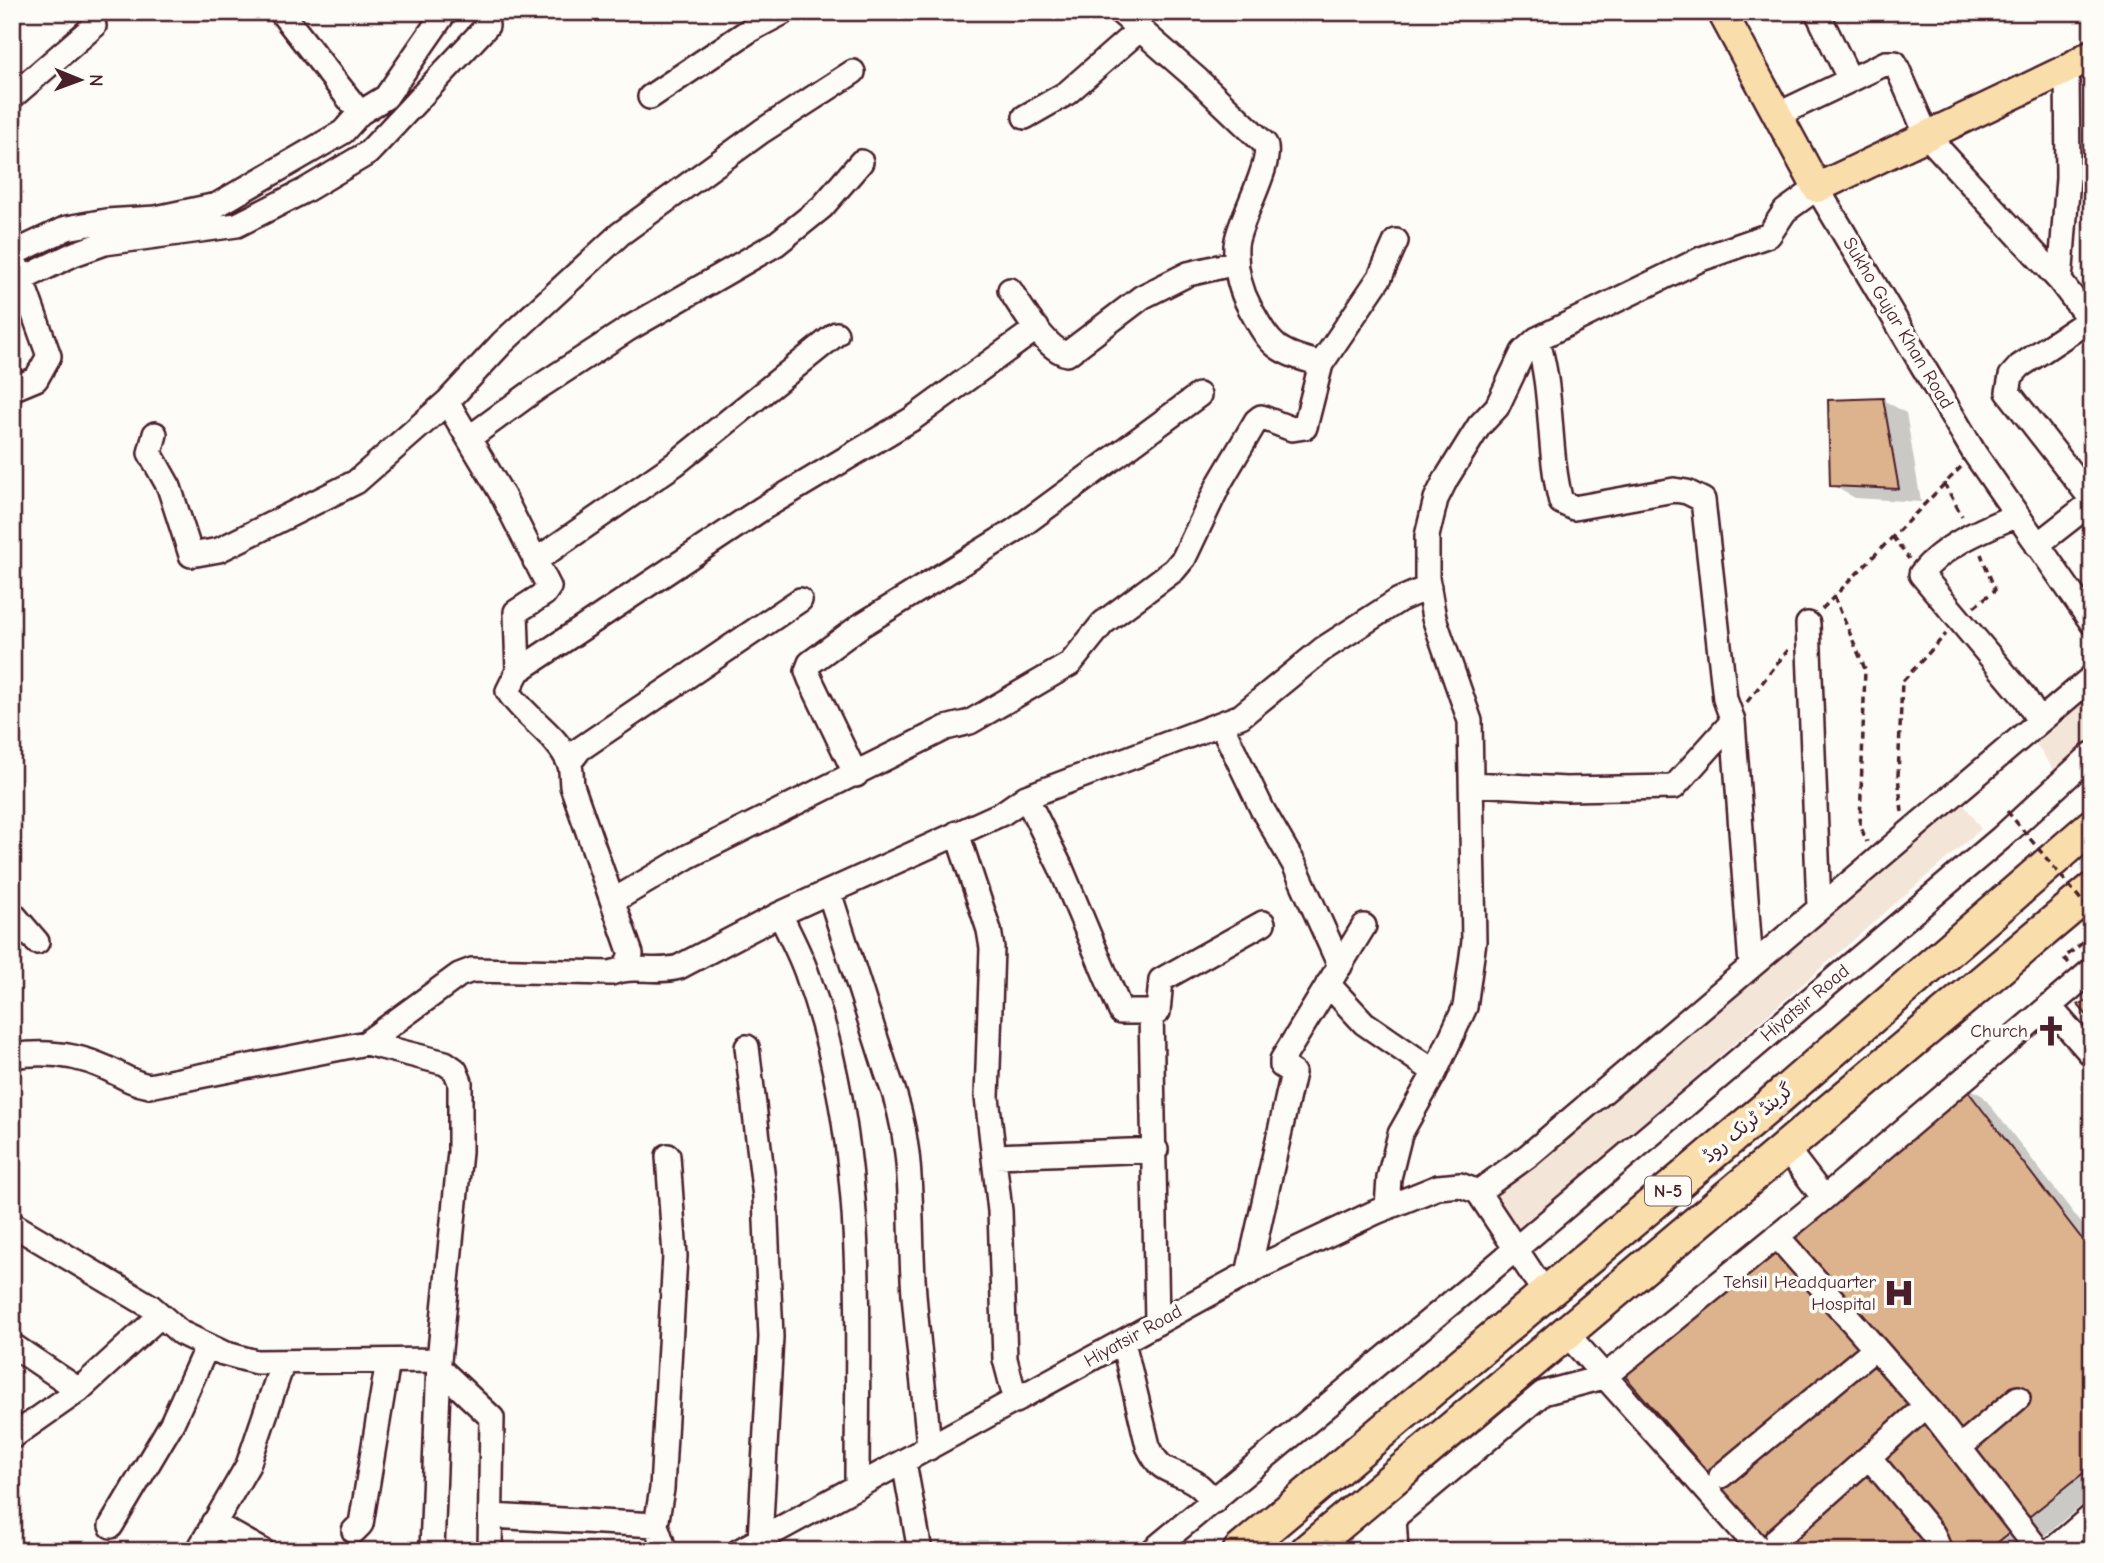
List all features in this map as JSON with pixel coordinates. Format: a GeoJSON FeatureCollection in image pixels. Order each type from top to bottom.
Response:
{"type":"FeatureCollection","features":[{"type":"Feature","properties":{"kind":"highway","name":"گرینڈ ٹرنک روڈ"},"geometry":{"type":"LineString","coordinates":[[1240,1551],[1777,1099],[2092,826]]}},
{"type":"Feature","properties":{"kind":"highway","name":"N-5"},"geometry":{"type":"LineString","coordinates":[[1307,1551],[2092,890]]}},
{"type":"Feature","properties":{"kind":"main road","name":"Sukho Gujar Khan Road"},"geometry":{"type":"LineString","coordinates":[[1722,12],[1817,188]]}},
{"type":"Feature","properties":{"kind":"main road"},"geometry":{"type":"LineString","coordinates":[[1817,188],[2067,69],[2092,54]]}},
{"type":"Feature","properties":{"kind":"street"},"geometry":{"type":"LineString","coordinates":[[281,12],[360,113]]}},
{"type":"Feature","properties":{"kind":"street"},"geometry":{"type":"LineString","coordinates":[[12,389],[36,379],[49,356],[15,267],[67,228],[174,224],[237,225],[304,191],[368,153],[445,12]]}},
{"type":"Feature","properties":{"kind":"street"},"geometry":{"type":"LineString","coordinates":[[650,97],[750,30],[784,12]]}},
{"type":"Feature","properties":{"kind":"street"},"geometry":{"type":"LineString","coordinates":[[1121,12],[1198,80],[1267,149],[1241,222],[1236,263],[1242,294],[1269,343],[1292,355],[1321,364]]}},
{"type":"Feature","properties":{"kind":"street"},"geometry":{"type":"LineString","coordinates":[[1817,12],[1850,80]]}},
{"type":"Feature","properties":{"kind":"street"},"geometry":{"type":"LineString","coordinates":[[12,97],[94,26]]}},
{"type":"Feature","properties":{"kind":"street"},"geometry":{"type":"LineString","coordinates":[[174,224],[217,205],[343,132],[360,113],[395,106],[488,26]]}},
{"type":"Feature","properties":{"kind":"street"},"geometry":{"type":"LineString","coordinates":[[1025,117],[1067,93],[1140,29]]}},
{"type":"Feature","properties":{"kind":"street"},"geometry":{"type":"LineString","coordinates":[[1777,115],[1886,63],[1895,63],[1927,136],[2060,281],[2090,321],[2020,366],[2011,376],[2008,392],[2092,501],[2037,544]]}},
{"type":"Feature","properties":{"kind":"street"},"geometry":{"type":"LineString","coordinates":[[2060,281],[2068,178],[2067,69]]}},
{"type":"Feature","properties":{"kind":"street"},"geometry":{"type":"LineString","coordinates":[[155,434],[150,453],[169,487],[191,555],[219,550],[356,482],[447,402],[502,343],[620,234],[762,131],[853,72]]}},
{"type":"Feature","properties":{"kind":"street"},"geometry":{"type":"LineString","coordinates":[[469,438],[539,387],[628,329],[776,244],[822,207],[862,162]]}},
{"type":"Feature","properties":{"kind":"street"},"geometry":{"type":"LineString","coordinates":[[1387,1207],[1389,1178],[1399,1134],[1435,1072],[1465,1007],[1474,942],[1470,721],[1451,659],[1434,618],[1429,587],[1427,536],[1436,499],[1479,426],[1497,407],[1507,380],[1523,352],[1537,339],[1701,259],[1769,235],[1786,211],[1817,188]]}},
{"type":"Feature","properties":{"kind":"street","name":"Sukho Gujar Khan Road"},"geometry":{"type":"LineString","coordinates":[[1817,188],[1975,454],[2092,623]]}},
{"type":"Feature","properties":{"kind":"street"},"geometry":{"type":"LineString","coordinates":[[613,901],[687,858],[946,728],[970,723],[1070,664],[1103,624],[1152,588],[1184,558],[1220,482],[1256,421],[1261,417],[1292,429],[1305,427],[1321,364],[1380,277],[1396,242]]}},
{"type":"Feature","properties":{"kind":"street"},"geometry":{"type":"LineString","coordinates":[[1010,290],[1037,328],[1057,350],[1067,354],[1142,297],[1188,274],[1236,263]]}},
{"type":"Feature","properties":{"kind":"street"},"geometry":{"type":"LineString","coordinates":[[518,671],[764,508],[912,419],[1037,328]]}},
{"type":"Feature","properties":{"kind":"street"},"geometry":{"type":"LineString","coordinates":[[536,561],[635,488],[675,464],[836,334]]}},
{"type":"Feature","properties":{"kind":"street"},"geometry":{"type":"LineString","coordinates":[[1537,339],[1545,362],[1552,461],[1561,502],[1574,508],[1674,490],[1687,492],[1703,500],[1725,699],[1733,721],[1751,966]]}},
{"type":"Feature","properties":{"kind":"street"},"geometry":{"type":"LineString","coordinates":[[856,775],[810,679],[807,671],[810,663],[860,626],[1014,531],[1199,395]]}},
{"type":"Feature","properties":{"kind":"street"},"geometry":{"type":"LineString","coordinates":[[447,402],[503,496],[548,587],[544,594],[516,612],[518,671],[508,691],[569,763],[572,786],[631,954],[625,968]]}},
{"type":"Feature","properties":{"kind":"street"},"geometry":{"type":"LineString","coordinates":[[2017,514],[1972,534],[1927,565],[1921,574],[2025,698],[2039,721]]}},
{"type":"Feature","properties":{"kind":"street"},"geometry":{"type":"LineString","coordinates":[[12,1056],[58,1054],[77,1057],[105,1068],[131,1083],[149,1086],[366,1043],[459,975],[472,970],[611,973],[625,968],[664,971],[679,967],[780,914],[1003,813],[1026,797],[1222,726],[1241,716],[1291,674],[1357,626],[1429,587]]}},
{"type":"Feature","properties":{"kind":"street"},"geometry":{"type":"LineString","coordinates":[[569,763],[580,749],[800,600]]}},
{"type":"Feature","properties":{"kind":"street"},"geometry":{"type":"LineString","coordinates":[[1808,624],[1819,907]]}},
{"type":"Feature","properties":{"kind":"street"},"geometry":{"type":"LineString","coordinates":[[1545,1293],[1478,1192],[1529,1155],[2092,677]]}},
{"type":"Feature","properties":{"kind":"street"},"geometry":{"type":"LineString","coordinates":[[1472,784],[1566,789],[1674,787],[1733,721]]}},
{"type":"Feature","properties":{"kind":"street"},"geometry":{"type":"LineString","coordinates":[[1222,726],[1262,809],[1294,864],[1334,975],[1364,1023],[1435,1072]]}},
{"type":"Feature","properties":{"kind":"street","name":"Hiyatsir Road"},"geometry":{"type":"LineString","coordinates":[[1152,1551],[2001,838],[2092,754]]}},
{"type":"Feature","properties":{"kind":"street"},"geometry":{"type":"LineString","coordinates":[[1026,797],[1060,866],[1121,1012],[1158,1012],[1161,980],[1263,923]]}},
{"type":"Feature","properties":{"kind":"street"},"geometry":{"type":"LineString","coordinates":[[957,833],[989,930],[992,948],[987,1097],[996,1156],[1005,1359],[1016,1401]]}},
{"type":"Feature","properties":{"kind":"street"},"geometry":{"type":"LineString","coordinates":[[829,892],[904,1119],[909,1167],[914,1292],[929,1448]]}},
{"type":"Feature","properties":{"kind":"street"},"geometry":{"type":"LineString","coordinates":[[12,913],[37,942]]}},
{"type":"Feature","properties":{"kind":"street"},"geometry":{"type":"LineString","coordinates":[[780,914],[808,976],[827,1035],[842,1104],[855,1193],[860,1283],[858,1487]]}},
{"type":"Feature","properties":{"kind":"street"},"geometry":{"type":"LineString","coordinates":[[1248,1274],[1293,1073],[1282,1066],[1282,1060],[1364,926]]}},
{"type":"Feature","properties":{"kind":"street"},"geometry":{"type":"LineString","coordinates":[[1354,1551],[1543,1393],[1604,1377],[1824,1198],[2092,970]]}},
{"type":"Feature","properties":{"kind":"street"},"geometry":{"type":"LineString","coordinates":[[2049,1006],[2092,1055]]}},
{"type":"Feature","properties":{"kind":"street"},"geometry":{"type":"LineString","coordinates":[[1151,1012],[1156,1150],[1157,1323]]}},
{"type":"Feature","properties":{"kind":"street"},"geometry":{"type":"LineString","coordinates":[[366,1043],[445,1063],[455,1070],[460,1082],[460,1152],[439,1364],[432,1551]]}},
{"type":"Feature","properties":{"kind":"street"},"geometry":{"type":"LineString","coordinates":[[747,1047],[765,1197],[771,1337],[750,1546]]}},
{"type":"Feature","properties":{"kind":"street"},"geometry":{"type":"LineString","coordinates":[[1785,1147],[1824,1198]]}},
{"type":"Feature","properties":{"kind":"street"},"geometry":{"type":"LineString","coordinates":[[996,1156],[1156,1150]]}},
{"type":"Feature","properties":{"kind":"street"},"geometry":{"type":"LineString","coordinates":[[665,1551],[656,1525],[662,1489],[675,1256],[668,1156]]}},
{"type":"Feature","properties":{"kind":"street","name":"Hiyatsir Road"},"geometry":{"type":"LineString","coordinates":[[750,1546],[1248,1274],[1387,1207],[1438,1187],[1460,1185],[1478,1192]]}},
{"type":"Feature","properties":{"kind":"street"},"geometry":{"type":"LineString","coordinates":[[12,1224],[150,1306],[181,1333],[207,1346],[256,1362],[388,1361],[439,1364],[492,1418],[490,1551]]}},
{"type":"Feature","properties":{"kind":"street"},"geometry":{"type":"LineString","coordinates":[[1777,1236],[1926,1406],[2039,1551]]}},
{"type":"Feature","properties":{"kind":"street"},"geometry":{"type":"LineString","coordinates":[[12,1437],[79,1390],[160,1316]]}},
{"type":"Feature","properties":{"kind":"street"},"geometry":{"type":"LineString","coordinates":[[1566,1333],[1604,1377],[1769,1545],[1926,1406]]}},
{"type":"Feature","properties":{"kind":"street"},"geometry":{"type":"LineString","coordinates":[[1123,1342],[1148,1446],[1154,1460],[1167,1472],[1192,1481],[1213,1501]]}},
{"type":"Feature","properties":{"kind":"street"},"geometry":{"type":"LineString","coordinates":[[12,1345],[79,1390]]}},
{"type":"Feature","properties":{"kind":"street"},"geometry":{"type":"LineString","coordinates":[[111,1526],[172,1423],[207,1346]]}},
{"type":"Feature","properties":{"kind":"street"},"geometry":{"type":"LineString","coordinates":[[1721,1476],[1874,1349]]}},
{"type":"Feature","properties":{"kind":"street"},"geometry":{"type":"LineString","coordinates":[[354,1531],[361,1524],[388,1361]]}},
{"type":"Feature","properties":{"kind":"street"},"geometry":{"type":"LineString","coordinates":[[198,1551],[248,1465],[282,1362]]}},
{"type":"Feature","properties":{"kind":"street"},"geometry":{"type":"LineString","coordinates":[[1959,1448],[2018,1398]]}},
{"type":"Feature","properties":{"kind":"street"},"geometry":{"type":"LineString","coordinates":[[1869,1457],[1933,1534],[1940,1551]]}},
{"type":"Feature","properties":{"kind":"street"},"geometry":{"type":"LineString","coordinates":[[904,1462],[920,1551]]}},
{"type":"Feature","properties":{"kind":"street"},"geometry":{"type":"LineString","coordinates":[[491,1516],[656,1525]]}},
{"type":"Feature","properties":{"kind":"street"},"geometry":{"type":"LineString","coordinates":[[2051,1551],[2092,1516]]}},
{"type":"Feature","properties":{"kind":"street"},"geometry":{"type":"LineString","coordinates":[[1394,1517],[1396,1551]]}},
{"type":"Feature","properties":{"kind":"street"},"geometry":{"type":"LineString","coordinates":[[214,1524],[263,1551]]}},
{"type":"Feature","properties":{"kind":"path"},"geometry":{"type":"LineString","coordinates":[[1733,721],[1808,624],[1944,482],[1975,454]]}},
{"type":"Feature","properties":{"kind":"path"},"geometry":{"type":"LineString","coordinates":[[1904,835],[1898,776],[1902,682],[1959,620],[1995,590],[1972,534],[1944,482]]}},
{"type":"Feature","properties":{"kind":"path"},"geometry":{"type":"LineString","coordinates":[[1892,536],[1921,574]]}},
{"type":"Feature","properties":{"kind":"path"},"geometry":{"type":"LineString","coordinates":[[1835,596],[1864,669],[1860,825],[1874,861]]}},
{"type":"Feature","properties":{"kind":"path"},"geometry":{"type":"LineString","coordinates":[[2007,811],[2092,913]]}},
{"type":"Feature","properties":{"kind":"shaded area"},"geometry":{"type":"Polygon","coordinates":[[[2092,691],[2092,744],[2058,776],[2034,741],[2092,691]]]}},
{"type":"Feature","properties":{"kind":"shaded area"},"geometry":{"type":"Polygon","coordinates":[[[1960,799],[1981,829],[1520,1230],[1491,1192],[1960,799]]]}},
{"type":"Feature","properties":{"kind":"building"},"geometry":{"type":"Polygon","coordinates":[[[1883,398],[1899,489],[1830,486],[1828,400],[1883,398]]]}},
{"type":"Feature","properties":{"kind":"building"},"geometry":{"type":"Polygon","coordinates":[[[2092,997],[2092,1021],[2078,1005],[2092,997]]]}},
{"type":"Feature","properties":{"kind":"building","name":"Tehsil Headquarter Hospital"},"geometry":{"type":"Polygon","coordinates":[[[1960,1081],[2092,1252],[2092,1466],[1987,1551],[1776,1551],[1611,1360],[1960,1081]]]}},
{"type":"Feature","properties":{"kind":"place","name":"Church"},"geometry":{"type":"Point","coordinates":[2051,1031]}},
{"type":"Feature","properties":{"kind":"place","name":"Tehsil Headquarter Hospital"},"geometry":{"type":"Point","coordinates":[1899,1293]}}]}
